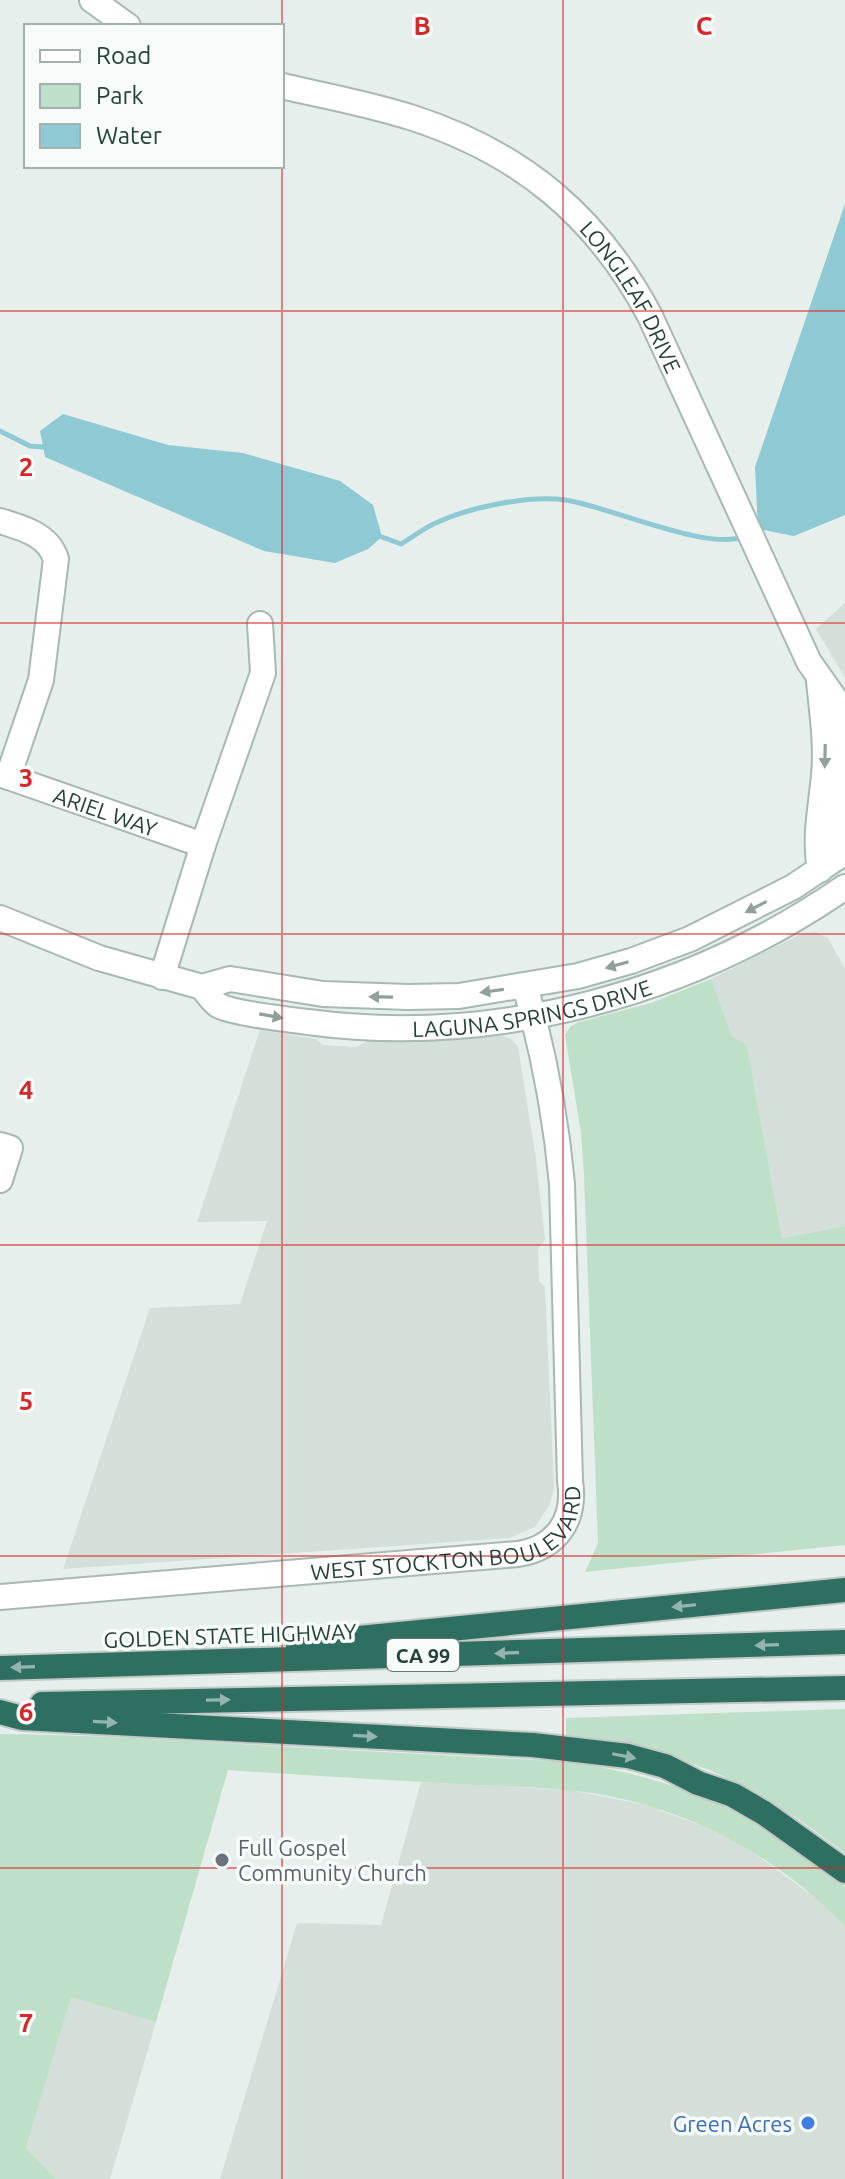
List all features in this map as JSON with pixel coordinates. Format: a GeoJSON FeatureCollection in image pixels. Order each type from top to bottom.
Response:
{"type":"FeatureCollection","features":[{"type":"Feature","properties":{"kind":"highway"},"geometry":{"type":"LineString","coordinates":[[86,1665],[845,1590]]}},
{"type":"Feature","properties":{"kind":"highway","name":"GOLDEN STATE HIGHWAY"},"geometry":{"type":"LineString","coordinates":[[0,1668],[845,1642]]}},
{"type":"Feature","properties":{"kind":"highway","name":"CA 99"},"geometry":{"type":"LineString","coordinates":[[0,1704],[845,1688]]}},
{"type":"Feature","properties":{"kind":"highway"},"geometry":{"type":"LineString","coordinates":[[0,1712],[22,1718],[533,1745],[628,1756],[665,1766],[698,1783],[733,1795],[764,1813],[845,1871]]}},
{"type":"Feature","properties":{"kind":"street"},"geometry":{"type":"LineString","coordinates":[[92,0],[125,24]]}},
{"type":"Feature","properties":{"kind":"street","name":"LONGLEAF DRIVE"},"geometry":{"type":"LineString","coordinates":[[284,86],[410,117],[494,151],[556,194],[589,225],[633,283],[818,679],[840,707],[844,745],[843,779],[837,807],[834,860]]}},
{"type":"Feature","properties":{"kind":"street"},"geometry":{"type":"LineString","coordinates":[[0,521],[49,543],[56,559],[41,680],[4,775]]}},
{"type":"Feature","properties":{"kind":"street"},"geometry":{"type":"LineString","coordinates":[[162,977],[203,845],[263,673],[260,624]]}},
{"type":"Feature","properties":{"kind":"street","name":"LONGLEAF DRIVE"},"geometry":{"type":"LineString","coordinates":[[818,679],[825,746],[817,831],[834,860]]}},
{"type":"Feature","properties":{"kind":"street","name":"ARIEL WAY"},"geometry":{"type":"LineString","coordinates":[[4,775],[203,845]]}},
{"type":"Feature","properties":{"kind":"street","name":"LAGUNA SPRINGS DRIVE"},"geometry":{"type":"LineString","coordinates":[[0,918],[99,958],[202,987],[230,979],[323,994],[459,996],[578,976],[631,961],[690,939],[770,900],[834,860]]}},
{"type":"Feature","properties":{"kind":"street","name":"LAGUNA SPRINGS DRIVE"},"geometry":{"type":"LineString","coordinates":[[202,987],[220,1007],[314,1023],[423,1027],[534,1017],[640,991],[705,965],[803,915],[845,887]]}},
{"type":"Feature","properties":{"kind":"street","name":"WEST STOCKTON BOULEVARD"},"geometry":{"type":"LineString","coordinates":[[0,1597],[518,1554],[545,1546],[554,1539],[570,1515],[573,1498],[570,1481],[562,1184],[558,1138],[525,986]]}},
{"type":"Feature","properties":{"kind":"street"},"geometry":{"type":"LineString","coordinates":[[0,1145],[10,1148],[0,1180]]}},
{"type":"Feature","properties":{"kind":"shaded area"},"geometry":{"type":"Polygon","coordinates":[[[845,603],[845,678],[816,629],[845,603]]]}},
{"type":"Feature","properties":{"kind":"shaded area"},"geometry":{"type":"Polygon","coordinates":[[[816,932],[828,938],[845,969],[845,1226],[782,1238],[747,1045],[732,1036],[711,979],[803,933],[816,932]]]}},
{"type":"Feature","properties":{"kind":"shaded area"},"geometry":{"type":"Polygon","coordinates":[[[260,1030],[316,1039],[323,1045],[356,1047],[368,1041],[430,1041],[501,1035],[511,1039],[518,1047],[545,1240],[538,1248],[539,1281],[545,1287],[554,1488],[550,1504],[535,1527],[509,1538],[63,1569],[150,1308],[240,1304],[267,1221],[197,1222],[260,1030]]]}},
{"type":"Feature","properties":{"kind":"shaded area"},"geometry":{"type":"Polygon","coordinates":[[[421,1782],[570,1790],[646,1805],[705,1827],[744,1846],[821,1902],[845,1926],[845,2179],[220,2179],[297,1923],[381,1925],[421,1782]]]}},
{"type":"Feature","properties":{"kind":"shaded area"},"geometry":{"type":"Polygon","coordinates":[[[71,1996],[156,2022],[110,2179],[56,2179],[26,2148],[71,1996]]]}},
{"type":"Feature","properties":{"kind":"green space"},"geometry":{"type":"Polygon","coordinates":[[[711,979],[732,1036],[747,1045],[782,1238],[845,1226],[845,1545],[585,1572],[598,1543],[584,1175],[581,1133],[565,1035],[571,1026],[579,1022],[651,1003],[711,979]]]}},
{"type":"Feature","properties":{"kind":"green space"},"geometry":{"type":"Polygon","coordinates":[[[845,1709],[845,1853],[785,1811],[720,1775],[661,1755],[566,1738],[566,1718],[845,1709]]]}},
{"type":"Feature","properties":{"kind":"green space"},"geometry":{"type":"Polygon","coordinates":[[[0,1734],[539,1760],[610,1769],[674,1786],[705,1798],[793,1845],[845,1887],[845,1926],[786,1874],[753,1852],[682,1817],[644,1805],[567,1790],[228,1770],[156,2022],[71,1997],[26,2148],[56,2179],[0,2179],[0,1734]]]}},
{"type":"Feature","properties":{"kind":"water"},"geometry":{"type":"Polygon","coordinates":[[[845,204],[845,515],[794,536],[758,529],[755,467],[845,204]]]}},
{"type":"Feature","properties":{"kind":"water"},"geometry":{"type":"Polygon","coordinates":[[[63,414],[168,445],[243,453],[340,481],[373,505],[382,537],[368,549],[335,563],[264,551],[45,457],[40,431],[63,414]]]}},
{"type":"Feature","properties":{"kind":"waterway"},"geometry":{"type":"LineString","coordinates":[[0,431],[30,446],[43,447]]}},
{"type":"Feature","properties":{"kind":"waterway"},"geometry":{"type":"LineString","coordinates":[[382,537],[401,544],[451,517],[500,504],[535,499],[583,504],[708,538],[728,540],[744,536]]}},
{"type":"Feature","properties":{"kind":"place","name":"Full Gospel Community Church"},"geometry":{"type":"Point","coordinates":[222,1860]}},
{"type":"Feature","properties":{"kind":"place","name":"Green Acres"},"geometry":{"type":"Point","coordinates":[808,2123]}}]}
